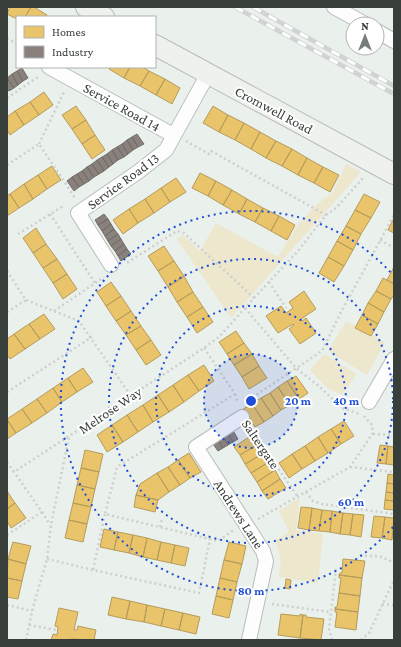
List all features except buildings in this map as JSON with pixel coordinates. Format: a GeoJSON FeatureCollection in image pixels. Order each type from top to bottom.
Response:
{"type":"FeatureCollection","features":[{"type":"Feature","properties":{"kind":"street"},"geometry":{"type":"LineString","coordinates":[[86,7],[102,16]]}},
{"type":"Feature","properties":{"kind":"street"},"geometry":{"type":"LineString","coordinates":[[334,7],[350,16]]}},
{"type":"Feature","properties":{"kind":"street"},"geometry":{"type":"LineString","coordinates":[[385,36],[394,41]]}},
{"type":"Feature","properties":{"kind":"street","name":"Cromwell Road"},"geometry":{"type":"LineString","coordinates":[[156,46],[394,174]]}},
{"type":"Feature","properties":{"kind":"street","name":"Service Road 14"},"geometry":{"type":"LineString","coordinates":[[44,70],[70,78],[174,135]]}},
{"type":"Feature","properties":{"kind":"street","name":"Service Road 13"},"geometry":{"type":"LineString","coordinates":[[113,269],[78,213],[158,158],[166,150],[208,74]]}},
{"type":"Feature","properties":{"kind":"street"},"geometry":{"type":"LineString","coordinates":[[369,402],[394,359]]}},
{"type":"Feature","properties":{"kind":"street","name":"Andrews Lane"},"geometry":{"type":"LineString","coordinates":[[241,412],[196,448],[263,551],[266,561],[249,640]]}},
{"type":"Feature","properties":{"kind":"path"},"geometry":{"type":"LineString","coordinates":[[7,38],[16,43]]}},
{"type":"Feature","properties":{"kind":"path"},"geometry":{"type":"LineString","coordinates":[[7,98],[38,78],[44,70]]}},
{"type":"Feature","properties":{"kind":"path"},"geometry":{"type":"LineString","coordinates":[[7,165],[39,144],[70,78]]}},
{"type":"Feature","properties":{"kind":"path"},"geometry":{"type":"LineString","coordinates":[[174,135],[209,154],[212,152],[326,215]]}},
{"type":"Feature","properties":{"kind":"path"},"geometry":{"type":"LineString","coordinates":[[39,144],[82,210]]}},
{"type":"Feature","properties":{"kind":"path","name":"Melrose Way"},"geometry":{"type":"LineString","coordinates":[[26,640],[32,611],[47,558],[50,525],[69,437],[220,337],[244,308],[298,251],[326,215],[336,208],[364,176],[372,162]]}},
{"type":"Feature","properties":{"kind":"path"},"geometry":{"type":"LineString","coordinates":[[18,234],[69,202]]}},
{"type":"Feature","properties":{"kind":"path"},"geometry":{"type":"LineString","coordinates":[[50,214],[95,283]]}},
{"type":"Feature","properties":{"kind":"path","name":"Saltergate"},"geometry":{"type":"LineString","coordinates":[[298,497],[241,412],[296,368],[322,351],[394,215]]}},
{"type":"Feature","properties":{"kind":"path"},"geometry":{"type":"LineString","coordinates":[[54,311],[113,269],[177,231],[184,233],[254,298]]}},
{"type":"Feature","properties":{"kind":"path"},"geometry":{"type":"LineString","coordinates":[[380,240],[394,248]]}},
{"type":"Feature","properties":{"kind":"path"},"geometry":{"type":"LineString","coordinates":[[7,271],[26,300],[80,321],[131,396]]}},
{"type":"Feature","properties":{"kind":"path"},"geometry":{"type":"LineString","coordinates":[[269,282],[286,308]]}},
{"type":"Feature","properties":{"kind":"path"},"geometry":{"type":"LineString","coordinates":[[7,312],[26,300]]}},
{"type":"Feature","properties":{"kind":"path"},"geometry":{"type":"LineString","coordinates":[[244,308],[296,368],[320,387],[342,408],[362,415]]}},
{"type":"Feature","properties":{"kind":"path"},"geometry":{"type":"LineString","coordinates":[[7,392],[92,337]]}},
{"type":"Feature","properties":{"kind":"path"},"geometry":{"type":"LineString","coordinates":[[235,394],[241,412]]}},
{"type":"Feature","properties":{"kind":"path"},"geometry":{"type":"LineString","coordinates":[[373,434],[394,434]]}},
{"type":"Feature","properties":{"kind":"path"},"geometry":{"type":"LineString","coordinates":[[14,472],[69,437]]}},
{"type":"Feature","properties":{"kind":"path"},"geometry":{"type":"LineString","coordinates":[[7,462],[50,525]]}},
{"type":"Feature","properties":{"kind":"path"},"geometry":{"type":"LineString","coordinates":[[350,467],[394,472]]}},
{"type":"Feature","properties":{"kind":"path"},"geometry":{"type":"LineString","coordinates":[[306,492],[313,501],[322,504],[394,514]]}},
{"type":"Feature","properties":{"kind":"path"},"geometry":{"type":"LineString","coordinates":[[7,535],[42,512]]}},
{"type":"Feature","properties":{"kind":"path"},"geometry":{"type":"LineString","coordinates":[[93,570],[105,514]]}},
{"type":"Feature","properties":{"kind":"path"},"geometry":{"type":"LineString","coordinates":[[160,527],[162,519]]}},
{"type":"Feature","properties":{"kind":"path"},"geometry":{"type":"LineString","coordinates":[[47,558],[93,570],[199,593],[210,540]]}},
{"type":"Feature","properties":{"kind":"path"},"geometry":{"type":"LineString","coordinates":[[360,554],[382,557],[394,563]]}},
{"type":"Feature","properties":{"kind":"path"},"geometry":{"type":"LineString","coordinates":[[332,640],[329,629],[336,568]]}},
{"type":"Feature","properties":{"kind":"path"},"geometry":{"type":"LineString","coordinates":[[361,640],[369,633],[394,580]]}},
{"type":"Feature","properties":{"kind":"path"},"geometry":{"type":"LineString","coordinates":[[257,602],[331,612]]}},
{"type":"Feature","properties":{"kind":"path"},"geometry":{"type":"LineString","coordinates":[[382,604],[394,605]]}},
{"type":"Feature","properties":{"kind":"path"},"geometry":{"type":"LineString","coordinates":[[7,605],[32,611]]}},
{"type":"Feature","properties":{"kind":"path"},"geometry":{"type":"LineString","coordinates":[[30,625],[56,630]]}},
{"type":"Feature","properties":{"kind":"shaded area"},"geometry":{"type":"Polygon","coordinates":[[[346,164],[361,172],[231,318],[177,239],[183,235],[200,251],[216,223],[278,257],[296,227],[314,207],[333,192],[346,164]]]}},
{"type":"Feature","properties":{"kind":"shaded area"},"geometry":{"type":"Polygon","coordinates":[[[346,321],[385,342],[367,375],[328,351],[346,321]]]}},
{"type":"Feature","properties":{"kind":"shaded area"},"geometry":{"type":"Polygon","coordinates":[[[324,354],[357,374],[342,395],[327,388],[310,370],[324,354]]]}},
{"type":"Feature","properties":{"kind":"shaded area"},"geometry":{"type":"Polygon","coordinates":[[[300,498],[296,530],[323,534],[318,583],[278,577],[280,558],[275,540],[289,532],[279,511],[300,498]]]}},
{"type":"Feature","properties":{"kind":"railway"},"geometry":{"type":"LineString","coordinates":[[235,7],[394,94]]}},
{"type":"Feature","properties":{"kind":"railway"},"geometry":{"type":"LineString","coordinates":[[253,7],[394,86]]}}]}
